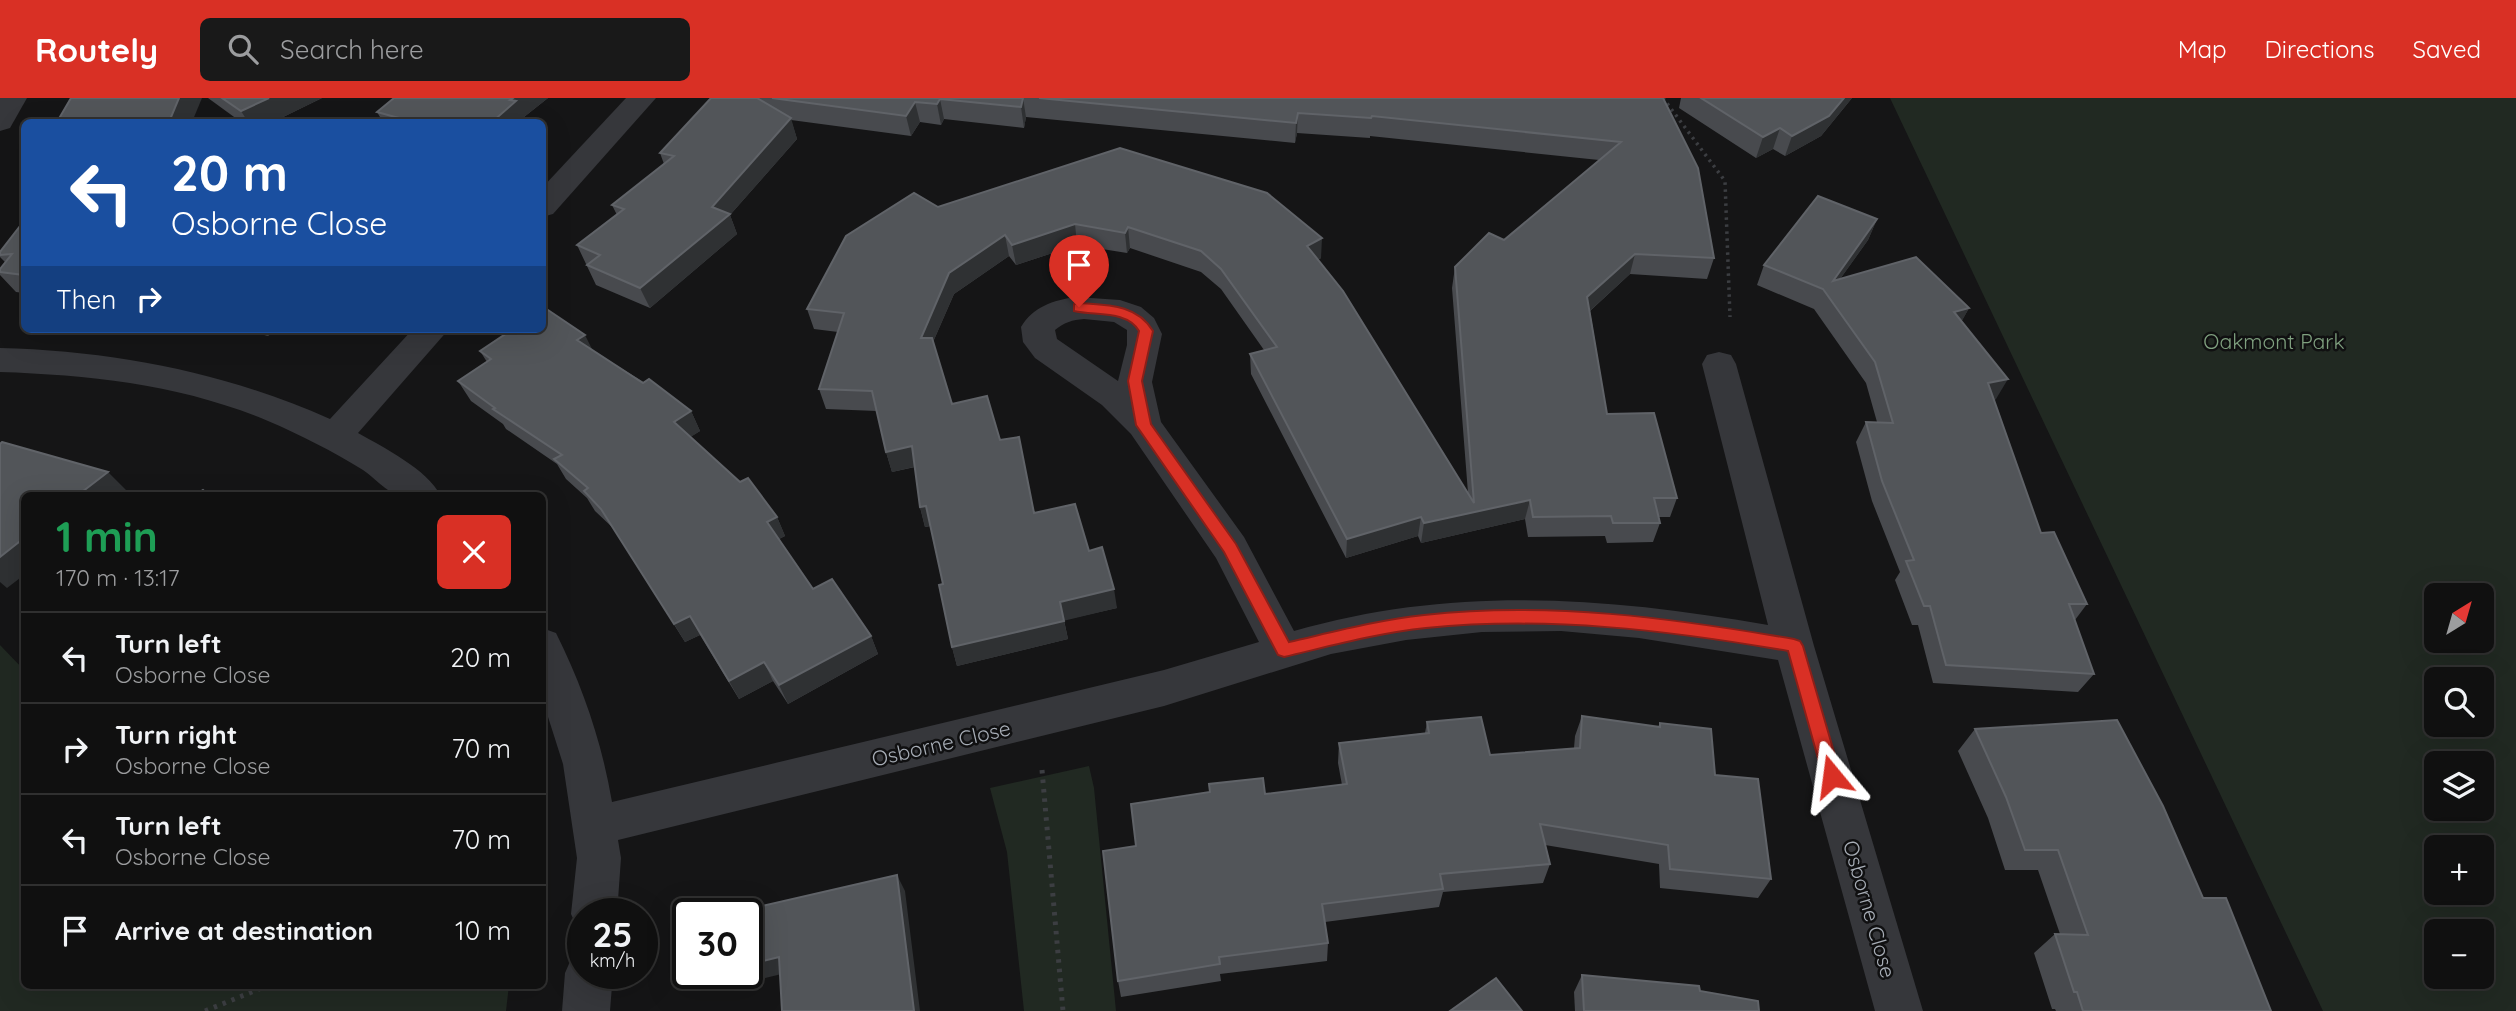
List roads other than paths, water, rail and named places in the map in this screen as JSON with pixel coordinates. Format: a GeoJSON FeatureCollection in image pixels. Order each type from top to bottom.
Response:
{"type":"FeatureCollection","features":[{"type":"Feature","properties":{"kind":"street"},"geometry":{"type":"LineString","coordinates":[[0,122],[13,98]]}},
{"type":"Feature","properties":{"kind":"street"},"geometry":{"type":"LineString","coordinates":[[546,203],[642,98]]}},
{"type":"Feature","properties":{"kind":"street"},"geometry":{"type":"LineString","coordinates":[[335,436],[428,333]]}},
{"type":"Feature","properties":{"kind":"street"},"geometry":{"type":"LineString","coordinates":[[0,360],[69,364],[164,378],[219,391],[286,414],[335,436],[390,468],[418,492]]}},
{"type":"Feature","properties":{"kind":"street","name":"Osborne Close"},"geometry":{"type":"LineString","coordinates":[[1719,363],[1794,646],[1899,1011]]}},
{"type":"Feature","properties":{"kind":"street"},"geometry":{"type":"LineString","coordinates":[[1144,425],[1230,548],[1284,650]]}},
{"type":"Feature","properties":{"kind":"street","name":"Osborne Close"},"geometry":{"type":"LineString","coordinates":[[594,826],[1175,686],[1284,650],[1363,631],[1424,621],[1522,615],[1626,620],[1695,628],[1794,646]]}},
{"type":"Feature","properties":{"kind":"street"},"geometry":{"type":"LineString","coordinates":[[546,655],[581,751],[599,858],[595,898]]}},
{"type":"Feature","properties":{"kind":"street"},"geometry":{"type":"LineString","coordinates":[[586,1011],[588,989]]}},
{"type":"Feature","properties":{"kind":"park label","name":"Oakmont Park"},"geometry":{"type":"Point","coordinates":[2274,341]}}]}
